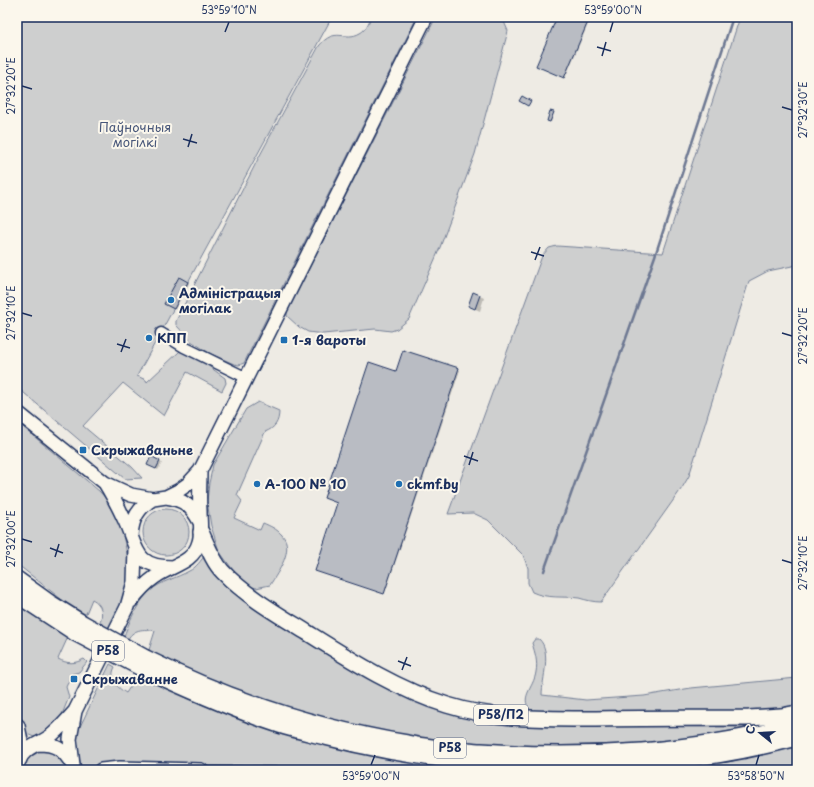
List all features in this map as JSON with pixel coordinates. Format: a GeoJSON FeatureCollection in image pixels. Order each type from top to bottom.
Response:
{"type":"FeatureCollection","features":[{"type":"Feature","properties":{"kind":"highway","name":"Р58/П2"},"geometry":{"type":"LineString","coordinates":[[201,527],[222,572],[254,598],[340,653],[372,671],[427,698],[447,705],[470,711],[498,715],[560,719],[750,718],[781,716],[797,713]]}},
{"type":"Feature","properties":{"kind":"highway","name":"Р58"},"geometry":{"type":"LineString","coordinates":[[17,579],[49,602],[78,627]]}},
{"type":"Feature","properties":{"kind":"highway","name":"Р58"},"geometry":{"type":"LineString","coordinates":[[17,595],[226,706],[280,725],[362,746],[408,755],[458,761],[563,767],[671,762],[793,740]]}},
{"type":"Feature","properties":{"kind":"highway","name":"Р58"},"geometry":{"type":"LineString","coordinates":[[144,663],[184,677],[225,694],[294,717],[408,744],[459,749],[553,755],[603,754],[709,743],[767,733],[797,724]]}},
{"type":"Feature","properties":{"kind":"highway"},"geometry":{"type":"LineString","coordinates":[[17,726],[20,741],[18,763]]}},
{"type":"Feature","properties":{"kind":"main road"},"geometry":{"type":"LineString","coordinates":[[73,767],[70,739],[75,711],[128,604],[134,582],[132,526],[135,516],[144,505],[178,491],[188,484],[200,471],[426,17]]}},
{"type":"Feature","properties":{"kind":"main road","name":"Р58/П2"},"geometry":{"type":"LineString","coordinates":[[17,412],[105,483],[131,495],[175,498],[184,502],[192,509],[201,527]]}},
{"type":"Feature","properties":{"kind":"main road"},"geometry":{"type":"LineString","coordinates":[[128,604],[141,588],[156,576],[186,561],[195,552],[199,542],[201,527],[200,471]]}},
{"type":"Feature","properties":{"kind":"main road","name":"Р58/П2"},"geometry":{"type":"LineString","coordinates":[[105,483],[126,523],[133,543],[145,560],[152,565],[173,567]]}},
{"type":"Feature","properties":{"kind":"main road"},"geometry":{"type":"LineString","coordinates":[[18,763],[24,752],[53,734],[75,711]]}},
{"type":"Feature","properties":{"kind":"main road"},"geometry":{"type":"LineString","coordinates":[[38,744],[49,744],[58,748],[67,755],[73,767]]}},
{"type":"Feature","properties":{"kind":"main road"},"geometry":{"type":"LineString","coordinates":[[538,770],[563,767]]}},
{"type":"Feature","properties":{"kind":"main road"},"geometry":{"type":"LineString","coordinates":[[101,770],[120,768],[201,770]]}},
{"type":"Feature","properties":{"kind":"street"},"geometry":{"type":"LineString","coordinates":[[161,333],[184,348],[247,378]]}},
{"type":"Feature","properties":{"kind":"green space","name":"Паўночныя могілкі"},"geometry":{"type":"Polygon","coordinates":[[[17,17],[332,17],[137,376],[146,380],[147,382],[180,351],[203,362],[225,378],[226,383],[222,391],[187,372],[164,416],[123,383],[83,426],[132,467],[142,478],[125,479],[17,387],[17,17]]]}},
{"type":"Feature","properties":{"kind":"green space"},"geometry":{"type":"Polygon","coordinates":[[[371,17],[417,17],[244,363],[239,365],[234,364],[211,354],[191,341],[176,325],[176,321],[259,157],[319,46],[325,40],[335,35],[350,36],[362,32],[366,28],[371,17]]]}},
{"type":"Feature","properties":{"kind":"green space"},"geometry":{"type":"Polygon","coordinates":[[[436,17],[502,17],[508,31],[475,154],[439,250],[409,319],[397,329],[391,331],[375,329],[323,334],[308,332],[299,327],[287,316],[287,312],[436,17]]]}},
{"type":"Feature","properties":{"kind":"green space"},"geometry":{"type":"Polygon","coordinates":[[[740,17],[797,17],[797,265],[768,271],[749,281],[689,476],[601,602],[579,598],[549,596],[532,592],[528,583],[528,568],[523,555],[488,520],[473,513],[448,514],[542,256],[549,248],[557,246],[663,253],[740,17]]]}},
{"type":"Feature","properties":{"kind":"green space"},"geometry":{"type":"Polygon","coordinates":[[[258,402],[279,411],[278,418],[276,424],[265,432],[237,495],[242,501],[234,518],[260,530],[263,523],[273,528],[282,535],[286,541],[287,547],[284,560],[270,585],[256,588],[241,583],[234,576],[233,570],[219,551],[211,526],[207,501],[213,465],[246,409],[258,402]]]}},
{"type":"Feature","properties":{"kind":"green space"},"geometry":{"type":"Polygon","coordinates":[[[17,422],[99,491],[115,508],[121,526],[130,568],[124,599],[108,629],[99,624],[102,613],[100,606],[95,601],[92,599],[85,616],[71,607],[17,564],[17,422]]]}},
{"type":"Feature","properties":{"kind":"green space"},"geometry":{"type":"Polygon","coordinates":[[[161,509],[171,509],[179,513],[185,519],[189,527],[189,537],[185,545],[179,551],[171,555],[161,555],[153,551],[147,545],[143,537],[143,527],[147,519],[153,513],[161,509]]]}},
{"type":"Feature","properties":{"kind":"green space"},"geometry":{"type":"Polygon","coordinates":[[[206,554],[226,583],[274,621],[358,670],[430,707],[476,719],[766,724],[688,739],[611,749],[444,744],[316,717],[230,689],[148,653],[155,631],[139,630],[132,634],[127,641],[123,639],[137,607],[145,596],[159,585],[192,570],[206,554]]]}},
{"type":"Feature","properties":{"kind":"green space"},"geometry":{"type":"Polygon","coordinates":[[[17,605],[68,637],[58,659],[71,663],[84,659],[87,662],[79,672],[72,674],[66,687],[69,697],[61,717],[53,728],[42,735],[34,737],[27,734],[17,716],[17,605]]]}},
{"type":"Feature","properties":{"kind":"green space"},"geometry":{"type":"Polygon","coordinates":[[[535,639],[539,639],[543,644],[546,658],[542,695],[586,700],[644,696],[691,688],[797,678],[797,708],[746,712],[533,712],[526,703],[526,698],[535,678],[537,668],[532,643],[535,639]]]}},
{"type":"Feature","properties":{"kind":"green space"},"geometry":{"type":"Polygon","coordinates":[[[110,664],[115,667],[113,671],[114,682],[126,693],[138,675],[201,704],[266,728],[456,767],[455,769],[112,764],[82,768],[75,745],[77,733],[110,664]]]}},
{"type":"Feature","properties":{"kind":"green space"},"geometry":{"type":"Polygon","coordinates":[[[786,740],[797,743],[797,770],[675,770],[733,761],[786,740]]]}},
{"type":"Feature","properties":{"kind":"green space"},"geometry":{"type":"Polygon","coordinates":[[[39,750],[53,753],[60,757],[66,770],[21,770],[26,757],[39,750]]]}},
{"type":"Feature","properties":{"kind":"building"},"geometry":{"type":"Polygon","coordinates":[[[557,17],[590,17],[564,78],[536,66],[557,17]]]}},
{"type":"Feature","properties":{"kind":"building"},"geometry":{"type":"Polygon","coordinates":[[[522,96],[531,101],[528,106],[519,101],[522,96]]]}},
{"type":"Feature","properties":{"kind":"building"},"geometry":{"type":"Polygon","coordinates":[[[550,111],[554,112],[550,122],[547,121],[550,111]]]}},
{"type":"Feature","properties":{"kind":"building"},"geometry":{"type":"Polygon","coordinates":[[[179,277],[188,282],[174,309],[164,304],[179,277]]]}},
{"type":"Feature","properties":{"kind":"building"},"geometry":{"type":"Polygon","coordinates":[[[473,292],[480,295],[475,309],[468,306],[473,292]]]}},
{"type":"Feature","properties":{"kind":"building"},"geometry":{"type":"Polygon","coordinates":[[[403,350],[459,368],[384,594],[315,571],[337,503],[324,498],[369,362],[396,371],[403,350]]]}},
{"type":"Feature","properties":{"kind":"building"},"geometry":{"type":"Polygon","coordinates":[[[151,456],[160,461],[156,469],[147,465],[151,456]]]}},
{"type":"Feature","properties":{"kind":"waterway"},"geometry":{"type":"LineString","coordinates":[[544,571],[655,256],[733,17]]}},
{"type":"Feature","properties":{"kind":"place","name":"Адміністрацыя могілак"},"geometry":{"type":"Point","coordinates":[171,300]}},
{"type":"Feature","properties":{"kind":"place","name":"КПП"},"geometry":{"type":"Point","coordinates":[149,338]}},
{"type":"Feature","properties":{"kind":"place","name":"1-я вароты"},"geometry":{"type":"Point","coordinates":[284,340]}},
{"type":"Feature","properties":{"kind":"place","name":"Скрыжаваньне"},"geometry":{"type":"Point","coordinates":[83,450]}},
{"type":"Feature","properties":{"kind":"place","name":"А-100 № 10"},"geometry":{"type":"Point","coordinates":[257,484]}},
{"type":"Feature","properties":{"kind":"place","name":"ckmf.by"},"geometry":{"type":"Point","coordinates":[399,484]}},
{"type":"Feature","properties":{"kind":"place","name":"Скрыжаванне"},"geometry":{"type":"Point","coordinates":[74,679]}}]}
